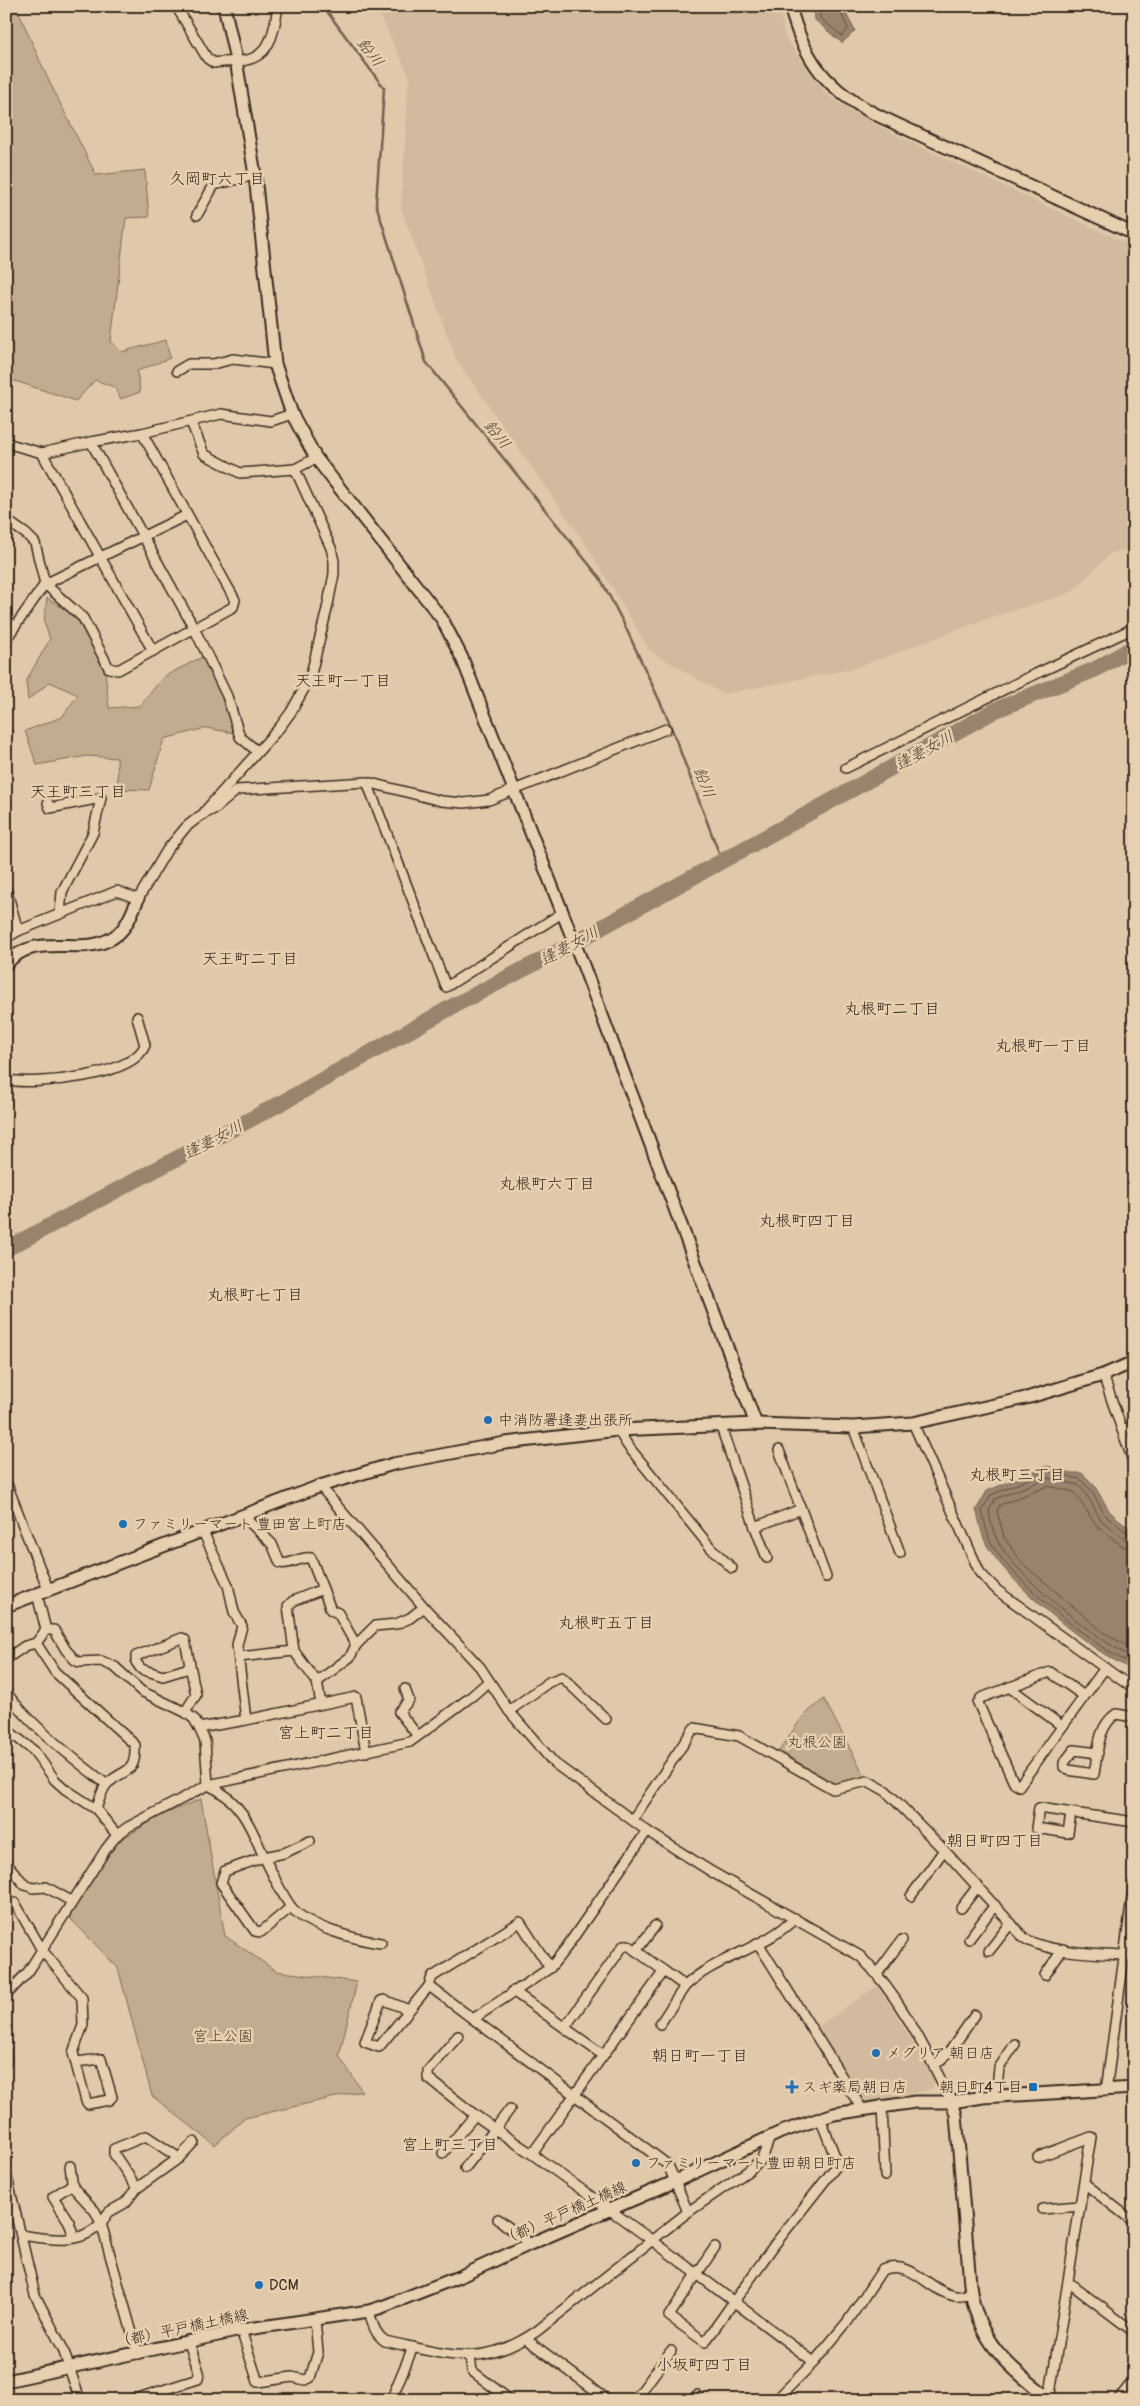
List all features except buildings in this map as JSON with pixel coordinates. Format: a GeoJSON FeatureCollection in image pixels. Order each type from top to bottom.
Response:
{"type":"FeatureCollection","features":[{"type":"Feature","properties":{"kind":"street"},"geometry":{"type":"LineString","coordinates":[[176,6],[207,58],[214,63],[253,58],[266,48],[274,29],[278,6]]}},
{"type":"Feature","properties":{"kind":"street"},"geometry":{"type":"LineString","coordinates":[[224,6],[236,60],[255,175],[275,364],[292,414],[316,458],[442,619],[462,658],[580,957],[756,1424]]}},
{"type":"Feature","properties":{"kind":"street"},"geometry":{"type":"LineString","coordinates":[[790,6],[797,33],[806,53],[821,75],[841,95],[879,116],[1134,234]]}},
{"type":"Feature","properties":{"kind":"street"},"geometry":{"type":"LineString","coordinates":[[197,215],[214,185],[255,175]]}},
{"type":"Feature","properties":{"kind":"street"},"geometry":{"type":"LineString","coordinates":[[177,370],[189,364],[212,364],[233,359],[275,364]]}},
{"type":"Feature","properties":{"kind":"street"},"geometry":{"type":"LineString","coordinates":[[6,443],[42,453],[142,433],[221,414],[271,421],[292,414]]}},
{"type":"Feature","properties":{"kind":"street"},"geometry":{"type":"LineString","coordinates":[[191,422],[204,454],[240,473],[295,469],[316,458]]}},
{"type":"Feature","properties":{"kind":"street"},"geometry":{"type":"LineString","coordinates":[[6,520],[26,534],[34,543],[45,584],[83,618],[109,668],[118,670],[233,607],[235,600],[142,433]]}},
{"type":"Feature","properties":{"kind":"street"},"geometry":{"type":"LineString","coordinates":[[91,442],[194,628],[227,696],[240,737],[257,751]]}},
{"type":"Feature","properties":{"kind":"street"},"geometry":{"type":"LineString","coordinates":[[42,453],[153,651]]}},
{"type":"Feature","properties":{"kind":"street"},"geometry":{"type":"LineString","coordinates":[[6,964],[20,950],[35,946],[83,945],[110,938],[124,926],[166,850],[186,827],[200,816],[291,712],[310,678],[334,574],[331,548],[295,469]]}},
{"type":"Feature","properties":{"kind":"street"},"geometry":{"type":"LineString","coordinates":[[6,638],[45,584],[101,559],[187,515]]}},
{"type":"Feature","properties":{"kind":"street"},"geometry":{"type":"LineString","coordinates":[[846,768],[1025,679],[1134,628]]}},
{"type":"Feature","properties":{"kind":"street"},"geometry":{"type":"LineString","coordinates":[[200,816],[216,808],[237,790],[367,782],[441,801],[464,803],[489,800],[666,729]]}},
{"type":"Feature","properties":{"kind":"street"},"geometry":{"type":"LineString","coordinates":[[367,782],[446,987],[564,918]]}},
{"type":"Feature","properties":{"kind":"street"},"geometry":{"type":"LineString","coordinates":[[48,803],[50,808],[100,798],[93,833],[62,892],[60,914]]}},
{"type":"Feature","properties":{"kind":"street"},"geometry":{"type":"LineString","coordinates":[[6,888],[18,931]]}},
{"type":"Feature","properties":{"kind":"street"},"geometry":{"type":"LineString","coordinates":[[6,938],[18,931],[116,890],[138,899]]}},
{"type":"Feature","properties":{"kind":"street"},"geometry":{"type":"LineString","coordinates":[[6,1080],[37,1082],[73,1078],[90,1075],[129,1062],[138,1056],[145,1045],[137,1017]]}},
{"type":"Feature","properties":{"kind":"street"},"geometry":{"type":"LineString","coordinates":[[6,1606],[320,1486],[393,1464],[505,1443],[618,1430],[756,1424],[853,1427],[913,1423],[1030,1397],[1103,1375],[1134,1362]]}},
{"type":"Feature","properties":{"kind":"street"},"geometry":{"type":"LineString","coordinates":[[1103,1375],[1134,1464]]}},
{"type":"Feature","properties":{"kind":"street"},"geometry":{"type":"LineString","coordinates":[[913,1423],[980,1573],[998,1591],[1134,1689]]}},
{"type":"Feature","properties":{"kind":"street"},"geometry":{"type":"LineString","coordinates":[[721,1427],[766,1558]]}},
{"type":"Feature","properties":{"kind":"street"},"geometry":{"type":"LineString","coordinates":[[853,1427],[900,1554]]}},
{"type":"Feature","properties":{"kind":"street"},"geometry":{"type":"LineString","coordinates":[[1122,1429],[1134,1428]]}},
{"type":"Feature","properties":{"kind":"street"},"geometry":{"type":"LineString","coordinates":[[618,1430],[628,1446],[711,1548],[732,1568]]}},
{"type":"Feature","properties":{"kind":"street"},"geometry":{"type":"LineString","coordinates":[[779,1450],[826,1577]]}},
{"type":"Feature","properties":{"kind":"street"},"geometry":{"type":"LineString","coordinates":[[6,1482],[48,1589]]}},
{"type":"Feature","properties":{"kind":"street"},"geometry":{"type":"LineString","coordinates":[[320,1486],[424,1607],[480,1667],[488,1682],[509,1711],[554,1763],[647,1831],[718,1876],[860,1956],[877,1974],[910,2023],[934,2066],[952,2102],[956,2115],[971,2294],[980,2322],[994,2349],[1014,2371],[1050,2399],[1091,2137],[1038,2157]]}},
{"type":"Feature","properties":{"kind":"street"},"geometry":{"type":"LineString","coordinates":[[755,1527],[802,1509]]}},
{"type":"Feature","properties":{"kind":"street"},"geometry":{"type":"LineString","coordinates":[[244,1516],[272,1544],[280,1563],[286,1564],[305,1557],[311,1558],[331,1610],[338,1613],[356,1645]]}},
{"type":"Feature","properties":{"kind":"street"},"geometry":{"type":"LineString","coordinates":[[203,1532],[228,1585],[234,1612],[242,1626],[237,1645],[246,1720]]}},
{"type":"Feature","properties":{"kind":"street"},"geometry":{"type":"LineString","coordinates":[[321,1704],[317,1682],[294,1651],[288,1606],[293,1601],[323,1589]]}},
{"type":"Feature","properties":{"kind":"street"},"geometry":{"type":"LineString","coordinates":[[37,1594],[46,1630]]}},
{"type":"Feature","properties":{"kind":"street"},"geometry":{"type":"LineString","coordinates":[[317,1682],[350,1657],[356,1645],[375,1626],[396,1624],[410,1618],[424,1607]]}},
{"type":"Feature","properties":{"kind":"street"},"geometry":{"type":"LineString","coordinates":[[6,1659],[24,1646],[36,1643],[46,1630]]}},
{"type":"Feature","properties":{"kind":"street"},"geometry":{"type":"LineString","coordinates":[[46,1630],[54,1630],[66,1650],[75,1660],[101,1661],[115,1667],[141,1691],[185,1712],[194,1719],[205,1740],[208,1785]]}},
{"type":"Feature","properties":{"kind":"street"},"geometry":{"type":"LineString","coordinates":[[185,1712],[196,1695],[185,1640],[182,1638],[136,1656],[136,1662],[141,1669],[163,1676],[189,1668]]}},
{"type":"Feature","properties":{"kind":"street"},"geometry":{"type":"LineString","coordinates":[[36,1643],[54,1672],[135,1745],[132,1767],[106,1784],[96,1809]]}},
{"type":"Feature","properties":{"kind":"street"},"geometry":{"type":"LineString","coordinates":[[239,1657],[294,1651]]}},
{"type":"Feature","properties":{"kind":"street"},"geometry":{"type":"LineString","coordinates":[[1084,1696],[1050,1672],[981,1698],[978,1703],[1014,1783],[1019,1786],[1105,1668]]}},
{"type":"Feature","properties":{"kind":"street"},"geometry":{"type":"LineString","coordinates":[[509,1711],[549,1682],[562,1677],[606,1719]]}},
{"type":"Feature","properties":{"kind":"street"},"geometry":{"type":"LineString","coordinates":[[6,1995],[28,1972],[71,1901],[117,1835],[208,1785],[410,1742],[488,1682]]}},
{"type":"Feature","properties":{"kind":"street"},"geometry":{"type":"LineString","coordinates":[[1009,1687],[1062,1726]]}},
{"type":"Feature","properties":{"kind":"street"},"geometry":{"type":"LineString","coordinates":[[405,1689],[409,1700],[399,1712],[418,1736]]}},
{"type":"Feature","properties":{"kind":"street"},"geometry":{"type":"LineString","coordinates":[[6,1692],[16,1706],[76,1761],[106,1784]]}},
{"type":"Feature","properties":{"kind":"street"},"geometry":{"type":"LineString","coordinates":[[199,1728],[356,1697],[366,1752]]}},
{"type":"Feature","properties":{"kind":"street"},"geometry":{"type":"LineString","coordinates":[[1098,1753],[1102,1732],[1109,1719],[1116,1714],[1134,1717]]}},
{"type":"Feature","properties":{"kind":"street"},"geometry":{"type":"LineString","coordinates":[[633,1819],[694,1728],[739,1736],[833,1789],[855,1783],[872,1783],[886,1791],[978,1886],[1024,1938],[1031,1942],[1063,1949],[1134,1956]]}},
{"type":"Feature","properties":{"kind":"street"},"geometry":{"type":"LineString","coordinates":[[6,1729],[34,1751],[55,1780],[65,1789],[96,1809],[117,1835]]}},
{"type":"Feature","properties":{"kind":"street"},"geometry":{"type":"LineString","coordinates":[[208,1785],[223,1792],[246,1818],[264,1858],[292,1907],[301,1917],[361,1940],[381,1943]]}},
{"type":"Feature","properties":{"kind":"street"},"geometry":{"type":"LineString","coordinates":[[1071,1813],[1134,1822]]}},
{"type":"Feature","properties":{"kind":"street"},"geometry":{"type":"LineString","coordinates":[[473,2019],[550,1968],[566,1948],[647,1831]]}},
{"type":"Feature","properties":{"kind":"street"},"geometry":{"type":"LineString","coordinates":[[292,1907],[261,1932],[255,1931],[221,1883],[225,1871],[284,1853],[310,1841]]}},
{"type":"Feature","properties":{"kind":"street"},"geometry":{"type":"LineString","coordinates":[[911,1896],[944,1850]]}},
{"type":"Feature","properties":{"kind":"street"},"geometry":{"type":"LineString","coordinates":[[6,1862],[25,1885],[33,1888],[46,1887],[71,1901]]}},
{"type":"Feature","properties":{"kind":"street"},"geometry":{"type":"LineString","coordinates":[[1106,2090],[1134,1883]]}},
{"type":"Feature","properties":{"kind":"street"},"geometry":{"type":"LineString","coordinates":[[962,1908],[978,1886]]}},
{"type":"Feature","properties":{"kind":"street"},"geometry":{"type":"LineString","coordinates":[[15,1903],[42,1950],[82,1998],[84,2018],[73,2053],[88,2104],[109,2100],[112,2097],[101,2059],[76,2062]]}},
{"type":"Feature","properties":{"kind":"street"},"geometry":{"type":"LineString","coordinates":[[969,1939],[995,1905]]}},
{"type":"Feature","properties":{"kind":"street"},"geometry":{"type":"LineString","coordinates":[[660,2024],[685,1986],[704,1970],[788,1926],[795,1918]]}},
{"type":"Feature","properties":{"kind":"street"},"geometry":{"type":"LineString","coordinates":[[409,2010],[384,2000],[382,2001],[365,2042],[379,2047],[429,1986],[432,1977],[520,1922],[550,1968]]}},
{"type":"Feature","properties":{"kind":"street"},"geometry":{"type":"LineString","coordinates":[[989,1951],[1011,1922]]}},
{"type":"Feature","properties":{"kind":"street"},"geometry":{"type":"LineString","coordinates":[[636,1951],[655,1926]]}},
{"type":"Feature","properties":{"kind":"street"},"geometry":{"type":"LineString","coordinates":[[877,1974],[902,1940]]}},
{"type":"Feature","properties":{"kind":"street"},"geometry":{"type":"LineString","coordinates":[[758,1943],[862,2109]]}},
{"type":"Feature","properties":{"kind":"street"},"geometry":{"type":"LineString","coordinates":[[565,2027],[621,1948],[628,1945],[685,1986]]}},
{"type":"Feature","properties":{"kind":"street"},"geometry":{"type":"LineString","coordinates":[[1046,1975],[1063,1949]]}},
{"type":"Feature","properties":{"kind":"street"},"geometry":{"type":"LineString","coordinates":[[532,2154],[664,1971]]}},
{"type":"Feature","properties":{"kind":"street"},"geometry":{"type":"LineString","coordinates":[[429,1986],[668,2165],[688,2212]]}},
{"type":"Feature","properties":{"kind":"street"},"geometry":{"type":"LineString","coordinates":[[513,1991],[603,2056]]}},
{"type":"Feature","properties":{"kind":"street"},"geometry":{"type":"LineString","coordinates":[[934,2066],[950,2050],[976,2015]]}},
{"type":"Feature","properties":{"kind":"street"},"geometry":{"type":"LineString","coordinates":[[458,2036],[428,2071],[428,2078],[475,2115],[653,2241],[814,2362]]}},
{"type":"Feature","properties":{"kind":"street"},"geometry":{"type":"LineString","coordinates":[[996,2096],[999,2068],[1015,2044]]}},
{"type":"Feature","properties":{"kind":"street"},"geometry":{"type":"LineString","coordinates":[[6,2052],[6,2062]]}},
{"type":"Feature","properties":{"kind":"street","name":"（都）平戸橋土橋線"},"geometry":{"type":"LineString","coordinates":[[6,2381],[189,2343],[241,2330],[369,2311],[462,2276],[770,2137],[820,2118],[882,2105],[952,2102],[996,2096],[1134,2088]]}},
{"type":"Feature","properties":{"kind":"street"},"geometry":{"type":"LineString","coordinates":[[882,2105],[885,2176]]}},
{"type":"Feature","properties":{"kind":"street"},"geometry":{"type":"LineString","coordinates":[[465,2168],[510,2110]]}},
{"type":"Feature","properties":{"kind":"street"},"geometry":{"type":"LineString","coordinates":[[443,2152],[475,2115]]}},
{"type":"Feature","properties":{"kind":"street"},"geometry":{"type":"LineString","coordinates":[[715,2246],[669,2316],[705,2342],[775,2244],[838,2164],[820,2118]]}},
{"type":"Feature","properties":{"kind":"street"},"geometry":{"type":"LineString","coordinates":[[138,2188],[114,2154],[114,2149],[146,2136],[179,2158]]}},
{"type":"Feature","properties":{"kind":"street"},"geometry":{"type":"LineString","coordinates":[[369,2311],[378,2336],[385,2341],[470,2357],[502,2350],[526,2339],[688,2212],[724,2189],[762,2159],[770,2137]]}},
{"type":"Feature","properties":{"kind":"street"},"geometry":{"type":"LineString","coordinates":[[21,2235],[62,2241],[94,2230],[109,2212],[125,2203],[138,2188],[179,2158],[194,2142]]}},
{"type":"Feature","properties":{"kind":"street"},"geometry":{"type":"LineString","coordinates":[[70,2166],[73,2188]]}},
{"type":"Feature","properties":{"kind":"street"},"geometry":{"type":"LineString","coordinates":[[6,2172],[36,2295],[63,2349],[67,2367],[80,2400]]}},
{"type":"Feature","properties":{"kind":"street"},"geometry":{"type":"LineString","coordinates":[[1084,2183],[1134,2222]]}},
{"type":"Feature","properties":{"kind":"street"},"geometry":{"type":"LineString","coordinates":[[74,2237],[69,2222],[53,2198],[71,2185],[95,2211],[101,2223],[138,2354]]}},
{"type":"Feature","properties":{"kind":"street"},"geometry":{"type":"LineString","coordinates":[[1042,2208],[1080,2206]]}},
{"type":"Feature","properties":{"kind":"street"},"geometry":{"type":"LineString","coordinates":[[498,2219],[530,2244]]}},
{"type":"Feature","properties":{"kind":"street"},"geometry":{"type":"LineString","coordinates":[[776,2400],[814,2362],[848,2321],[882,2270],[891,2266],[900,2266],[916,2274],[934,2287],[956,2296],[971,2294]]}},
{"type":"Feature","properties":{"kind":"street"},"geometry":{"type":"LineString","coordinates":[[1068,2282],[1134,2332]]}},
{"type":"Feature","properties":{"kind":"street"},"geometry":{"type":"LineString","coordinates":[[241,2330],[258,2382],[292,2377],[305,2380],[310,2378],[318,2352],[315,2320]]}},
{"type":"Feature","properties":{"kind":"street"},"geometry":{"type":"LineString","coordinates":[[526,2339],[596,2396],[608,2400]]}},
{"type":"Feature","properties":{"kind":"street"},"geometry":{"type":"LineString","coordinates":[[132,2400],[198,2378],[199,2372],[189,2343]]}},
{"type":"Feature","properties":{"kind":"street"},"geometry":{"type":"LineString","coordinates":[[391,2400],[413,2347]]}},
{"type":"Feature","properties":{"kind":"street"},"geometry":{"type":"LineString","coordinates":[[634,2400],[670,2352]]}},
{"type":"Feature","properties":{"kind":"street"},"geometry":{"type":"LineString","coordinates":[[470,2357],[472,2371],[510,2400]]}},
{"type":"Feature","properties":{"kind":"street"},"geometry":{"type":"LineString","coordinates":[[1118,2400],[1134,2380]]}},
{"type":"Feature","properties":{"kind":"shaded area"},"geometry":{"type":"Polygon","coordinates":[[[375,6],[779,6],[785,37],[827,95],[877,125],[927,150],[1134,247],[1134,548],[1111,553],[1072,592],[995,616],[852,669],[723,694],[650,651],[587,546],[456,359],[401,208],[409,75],[375,6]]]}},
{"type":"Feature","properties":{"kind":"shaded area","name":"メグリア 朝日店"},"geometry":{"type":"Polygon","coordinates":[[[878,1985],[935,2079],[932,2089],[863,2103],[816,2028],[878,1985]]]}},
{"type":"Feature","properties":{"kind":"green space"},"geometry":{"type":"Polygon","coordinates":[[[6,6],[16,6],[47,77],[96,175],[145,170],[149,217],[126,218],[111,341],[121,352],[166,340],[170,358],[137,371],[140,392],[121,399],[114,387],[95,380],[76,401],[6,378],[6,6]]]}},
{"type":"Feature","properties":{"kind":"green space"},"geometry":{"type":"Polygon","coordinates":[[[47,598],[76,617],[105,670],[109,708],[140,706],[163,677],[204,656],[226,699],[234,733],[206,728],[164,739],[149,790],[118,789],[117,758],[87,756],[37,765],[25,731],[62,717],[78,695],[50,682],[28,700],[26,681],[50,639],[44,622],[47,598]]]}},
{"type":"Feature","properties":{"kind":"green space","name":"丸根公園"},"geometry":{"type":"Polygon","coordinates":[[[824,1699],[865,1777],[835,1784],[779,1751],[803,1716],[824,1699]]]}},
{"type":"Feature","properties":{"kind":"green space","name":"宮上公園"},"geometry":{"type":"Polygon","coordinates":[[[201,1799],[225,1936],[276,1971],[357,1982],[339,2056],[362,2091],[245,2118],[215,2145],[152,2096],[118,1968],[68,1916],[114,1844],[160,1816],[201,1799]]]}},
{"type":"Feature","properties":{"kind":"water"},"geometry":{"type":"Polygon","coordinates":[[[814,6],[842,6],[855,31],[842,43],[815,20],[814,6]]]}},
{"type":"Feature","properties":{"kind":"water"},"geometry":{"type":"Polygon","coordinates":[[[1047,1466],[1071,1473],[1082,1473],[1094,1485],[1110,1512],[1134,1532],[1134,1670],[1097,1649],[1033,1598],[1014,1580],[986,1543],[976,1510],[987,1491],[1047,1466]]]}},
{"type":"Feature","properties":{"kind":"waterway","name":"鉛川"},"geometry":{"type":"LineString","coordinates":[[323,6],[384,88],[376,204],[426,362],[600,578],[624,624],[668,719],[722,861]]}},
{"type":"Feature","properties":{"kind":"waterway","name":"逢妻女川"},"geometry":{"type":"LineString","coordinates":[[6,1249],[285,1101],[455,1005],[557,952],[996,710],[1096,669],[1134,647]]}},
{"type":"Feature","properties":{"kind":"place","name":"中消防署逢妻出張所"},"geometry":{"type":"Point","coordinates":[488,1420]}},
{"type":"Feature","properties":{"kind":"place","name":"ファミリーマート 豊田宮上町店"},"geometry":{"type":"Point","coordinates":[123,1524]}},
{"type":"Feature","properties":{"kind":"place","name":"メグリア 朝日店"},"geometry":{"type":"Point","coordinates":[876,2053]}},
{"type":"Feature","properties":{"kind":"place","name":"スギ薬局朝日店"},"geometry":{"type":"Point","coordinates":[792,2087]}},
{"type":"Feature","properties":{"kind":"place","name":"朝日町4丁目"},"geometry":{"type":"Point","coordinates":[1033,2087]}},
{"type":"Feature","properties":{"kind":"place","name":"ファミリーマート豊田朝日町店"},"geometry":{"type":"Point","coordinates":[636,2163]}},
{"type":"Feature","properties":{"kind":"place","name":"DCM"},"geometry":{"type":"Point","coordinates":[259,2285]}},
{"type":"Feature","properties":{"kind":"district","name":"久岡町六丁目"},"geometry":{"type":"Point","coordinates":[217,178]}},
{"type":"Feature","properties":{"kind":"district","name":"天王町一丁目"},"geometry":{"type":"Point","coordinates":[343,680]}},
{"type":"Feature","properties":{"kind":"district","name":"天王町三丁目"},"geometry":{"type":"Point","coordinates":[78,791]}},
{"type":"Feature","properties":{"kind":"district","name":"天王町二丁目"},"geometry":{"type":"Point","coordinates":[250,958]}},
{"type":"Feature","properties":{"kind":"district","name":"丸根町二丁目"},"geometry":{"type":"Point","coordinates":[892,1008]}},
{"type":"Feature","properties":{"kind":"district","name":"丸根町一丁目"},"geometry":{"type":"Point","coordinates":[1043,1045]}},
{"type":"Feature","properties":{"kind":"district","name":"丸根町六丁目"},"geometry":{"type":"Point","coordinates":[547,1183]}},
{"type":"Feature","properties":{"kind":"district","name":"丸根町四丁目"},"geometry":{"type":"Point","coordinates":[807,1220]}},
{"type":"Feature","properties":{"kind":"district","name":"丸根町七丁目"},"geometry":{"type":"Point","coordinates":[255,1294]}},
{"type":"Feature","properties":{"kind":"district","name":"丸根町三丁目"},"geometry":{"type":"Point","coordinates":[1017,1474]}},
{"type":"Feature","properties":{"kind":"district","name":"丸根町五丁目"},"geometry":{"type":"Point","coordinates":[606,1622]}},
{"type":"Feature","properties":{"kind":"district","name":"宮上町二丁目"},"geometry":{"type":"Point","coordinates":[326,1732]}},
{"type":"Feature","properties":{"kind":"district","name":"朝日町四丁目"},"geometry":{"type":"Point","coordinates":[995,1840]}},
{"type":"Feature","properties":{"kind":"district","name":"朝日町一丁目"},"geometry":{"type":"Point","coordinates":[700,2055]}},
{"type":"Feature","properties":{"kind":"district","name":"宮上町三丁目"},"geometry":{"type":"Point","coordinates":[450,2144]}},
{"type":"Feature","properties":{"kind":"district","name":"小坂町四丁目"},"geometry":{"type":"Point","coordinates":[704,2364]}}]}
